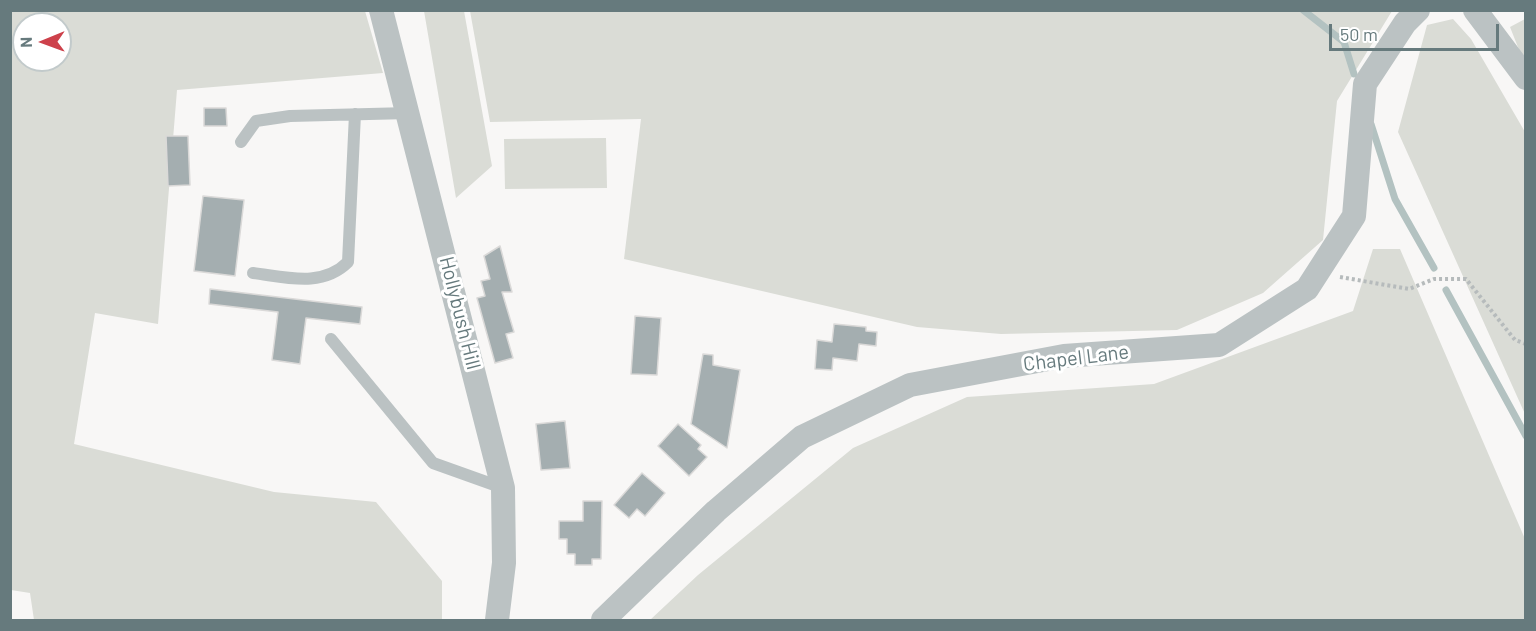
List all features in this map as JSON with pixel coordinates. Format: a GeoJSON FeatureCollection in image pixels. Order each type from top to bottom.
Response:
{"type":"FeatureCollection","features":[{"type":"Feature","properties":{"kind":"street","name":"Hollybush Hill"},"geometry":{"type":"LineString","coordinates":[[381,10],[503,488],[504,563],[497,621]]}},
{"type":"Feature","properties":{"kind":"street","name":"Chapel Lane"},"geometry":{"type":"LineString","coordinates":[[603,621],[716,511],[802,437],[910,385],[1064,356],[1219,345],[1307,289],[1354,216],[1365,84],[1406,23],[1418,10]]}},
{"type":"Feature","properties":{"kind":"street"},"geometry":{"type":"LineString","coordinates":[[1475,10],[1526,78]]}},
{"type":"Feature","properties":{"kind":"lane"},"geometry":{"type":"LineString","coordinates":[[241,142],[256,121],[355,114],[409,113]]}},
{"type":"Feature","properties":{"kind":"lane"},"geometry":{"type":"LineString","coordinates":[[252,273],[298,279],[322,278],[336,273],[348,262],[355,114]]}},
{"type":"Feature","properties":{"kind":"lane"},"geometry":{"type":"LineString","coordinates":[[331,339],[433,463],[503,488]]}},
{"type":"Feature","properties":{"kind":"path"},"geometry":{"type":"LineString","coordinates":[[1317,273],[1409,289],[1434,279],[1466,279],[1515,340],[1526,344]]}},
{"type":"Feature","properties":{"kind":"shaded area"},"geometry":{"type":"Polygon","coordinates":[[[470,10],[1392,11],[1337,101],[1323,240],[1263,293],[1177,330],[1001,334],[917,327],[624,259],[641,119],[490,122],[470,10]]]}},
{"type":"Feature","properties":{"kind":"shaded area"},"geometry":{"type":"Polygon","coordinates":[[[10,11],[365,11],[383,73],[177,90],[158,324],[95,313],[74,444],[274,492],[376,502],[442,581],[442,620],[34,620],[30,593],[11,590],[10,11]]]}},
{"type":"Feature","properties":{"kind":"shaded area"},"geometry":{"type":"Polygon","coordinates":[[[424,11],[464,11],[492,166],[456,198],[424,11]]]}},
{"type":"Feature","properties":{"kind":"shaded area"},"geometry":{"type":"Polygon","coordinates":[[[1453,19],[1471,39],[1525,132],[1525,414],[1398,132],[1427,25],[1453,19]]]}},
{"type":"Feature","properties":{"kind":"shaded area"},"geometry":{"type":"Polygon","coordinates":[[[1525,19],[1525,65],[1510,27],[1525,19]]]}},
{"type":"Feature","properties":{"kind":"shaded area"},"geometry":{"type":"Polygon","coordinates":[[[606,138],[607,188],[505,189],[504,139],[606,138]]]}},
{"type":"Feature","properties":{"kind":"shaded area"},"geometry":{"type":"Polygon","coordinates":[[[1373,249],[1400,249],[1525,539],[1525,620],[650,620],[698,575],[853,448],[967,397],[1154,384],[1353,311],[1373,249]]]}},
{"type":"Feature","properties":{"kind":"building"},"geometry":{"type":"Polygon","coordinates":[[[204,108],[226,108],[227,126],[204,126],[204,108]]]}},
{"type":"Feature","properties":{"kind":"building"},"geometry":{"type":"Polygon","coordinates":[[[166,136],[188,136],[190,185],[168,186],[166,136]]]}},
{"type":"Feature","properties":{"kind":"building"},"geometry":{"type":"Polygon","coordinates":[[[203,196],[244,200],[235,276],[194,271],[203,196]]]}},
{"type":"Feature","properties":{"kind":"building"},"geometry":{"type":"Polygon","coordinates":[[[500,246],[512,292],[502,292],[514,332],[506,334],[513,358],[495,363],[477,298],[485,296],[481,281],[490,279],[484,256],[500,246]]]}},
{"type":"Feature","properties":{"kind":"building"},"geometry":{"type":"Polygon","coordinates":[[[210,289],[362,307],[360,324],[306,318],[300,364],[272,360],[278,312],[209,304],[210,289]]]}},
{"type":"Feature","properties":{"kind":"building"},"geometry":{"type":"Polygon","coordinates":[[[635,316],[661,318],[657,375],[631,374],[635,316]]]}},
{"type":"Feature","properties":{"kind":"building"},"geometry":{"type":"Polygon","coordinates":[[[834,324],[866,327],[866,331],[877,332],[876,346],[859,344],[857,361],[833,358],[832,370],[815,369],[817,340],[832,342],[834,324]]]}},
{"type":"Feature","properties":{"kind":"building"},"geometry":{"type":"Polygon","coordinates":[[[703,354],[713,355],[713,365],[740,370],[727,448],[691,424],[703,354]]]}},
{"type":"Feature","properties":{"kind":"building"},"geometry":{"type":"Polygon","coordinates":[[[565,421],[570,468],[541,470],[536,424],[565,421]]]}},
{"type":"Feature","properties":{"kind":"building"},"geometry":{"type":"Polygon","coordinates":[[[678,424],[701,445],[698,449],[707,457],[689,476],[658,446],[678,424]]]}},
{"type":"Feature","properties":{"kind":"building"},"geometry":{"type":"Polygon","coordinates":[[[642,473],[665,493],[645,516],[637,509],[629,518],[614,505],[642,473]]]}},
{"type":"Feature","properties":{"kind":"building"},"geometry":{"type":"Polygon","coordinates":[[[583,501],[602,501],[601,559],[592,559],[592,565],[575,565],[575,554],[567,554],[567,539],[559,539],[559,521],[583,521],[583,501]]]}},
{"type":"Feature","properties":{"kind":"waterway"},"geometry":{"type":"LineString","coordinates":[[1303,10],[1344,42],[1354,74]]}},
{"type":"Feature","properties":{"kind":"waterway"},"geometry":{"type":"LineString","coordinates":[[1371,124],[1395,199],[1434,268]]}},
{"type":"Feature","properties":{"kind":"waterway"},"geometry":{"type":"LineString","coordinates":[[1446,290],[1526,436]]}}]}
